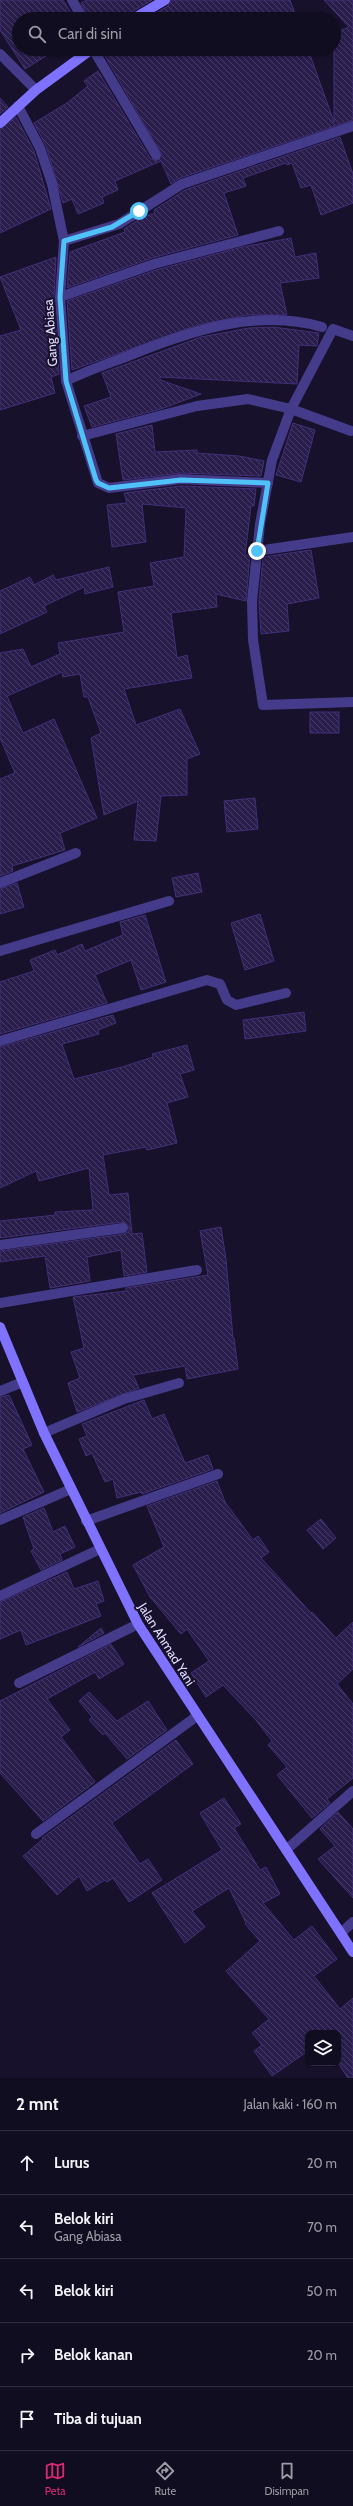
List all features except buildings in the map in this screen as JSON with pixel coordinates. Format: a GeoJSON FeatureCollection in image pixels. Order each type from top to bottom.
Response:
{"type":"FeatureCollection","features":[{"type":"Feature","properties":{"kind":"main road"},"geometry":{"type":"LineString","coordinates":[[145,12],[165,0]]}},
{"type":"Feature","properties":{"kind":"main road"},"geometry":{"type":"LineString","coordinates":[[0,123],[36,90],[82,56]]}},
{"type":"Feature","properties":{"kind":"main road","name":"Jalan Ahmad Yani"},"geometry":{"type":"LineString","coordinates":[[0,1327],[44,1433],[138,1624],[353,1952]]}},
{"type":"Feature","properties":{"kind":"street"},"geometry":{"type":"LineString","coordinates":[[72,0],[79,12]]}},
{"type":"Feature","properties":{"kind":"street"},"geometry":{"type":"LineString","coordinates":[[0,54],[36,90]]}},
{"type":"Feature","properties":{"kind":"street"},"geometry":{"type":"LineString","coordinates":[[96,56],[156,155]]}},
{"type":"Feature","properties":{"kind":"street","name":"Gang Abiasa"},"geometry":{"type":"LineString","coordinates":[[18,106],[48,170],[64,241],[60,297],[66,381],[96,480],[103,486],[109,488],[181,480],[268,483]]}},
{"type":"Feature","properties":{"kind":"street"},"geometry":{"type":"LineString","coordinates":[[64,241],[119,224],[182,184],[353,126]]}},
{"type":"Feature","properties":{"kind":"street"},"geometry":{"type":"LineString","coordinates":[[60,297],[154,264],[279,231]]}},
{"type":"Feature","properties":{"kind":"street"},"geometry":{"type":"LineString","coordinates":[[66,381],[159,343],[220,325],[274,319],[306,322],[322,327]]}},
{"type":"Feature","properties":{"kind":"street"},"geometry":{"type":"LineString","coordinates":[[353,336],[333,329],[291,409],[272,460],[257,551],[252,616],[253,640],[263,705],[353,702]]}},
{"type":"Feature","properties":{"kind":"street"},"geometry":{"type":"LineString","coordinates":[[82,436],[222,402],[248,399],[291,409],[351,431]]}},
{"type":"Feature","properties":{"kind":"street"},"geometry":{"type":"LineString","coordinates":[[257,551],[353,537]]}},
{"type":"Feature","properties":{"kind":"street"},"geometry":{"type":"LineString","coordinates":[[0,883],[76,853]]}},
{"type":"Feature","properties":{"kind":"street"},"geometry":{"type":"LineString","coordinates":[[0,951],[169,900]]}},
{"type":"Feature","properties":{"kind":"street"},"geometry":{"type":"LineString","coordinates":[[0,1042],[207,980],[220,984],[228,1000],[236,1005],[286,993]]}},
{"type":"Feature","properties":{"kind":"street"},"geometry":{"type":"LineString","coordinates":[[0,1244],[123,1228]]}},
{"type":"Feature","properties":{"kind":"street"},"geometry":{"type":"LineString","coordinates":[[0,1303],[197,1270]]}},
{"type":"Feature","properties":{"kind":"street"},"geometry":{"type":"LineString","coordinates":[[0,1391],[23,1382]]}},
{"type":"Feature","properties":{"kind":"street"},"geometry":{"type":"LineString","coordinates":[[44,1433],[124,1399],[179,1383]]}},
{"type":"Feature","properties":{"kind":"street"},"geometry":{"type":"LineString","coordinates":[[86,1521],[218,1474]]}},
{"type":"Feature","properties":{"kind":"street"},"geometry":{"type":"LineString","coordinates":[[0,1520],[71,1489]]}},
{"type":"Feature","properties":{"kind":"street"},"geometry":{"type":"LineString","coordinates":[[0,1596],[100,1549]]}},
{"type":"Feature","properties":{"kind":"street"},"geometry":{"type":"LineString","coordinates":[[19,1683],[138,1624]]}},
{"type":"Feature","properties":{"kind":"street"},"geometry":{"type":"LineString","coordinates":[[36,1834],[197,1716]]}},
{"type":"Feature","properties":{"kind":"street"},"geometry":{"type":"LineString","coordinates":[[286,1850],[353,1791]]}},
{"type":"Feature","properties":{"kind":"street"},"geometry":{"type":"LineString","coordinates":[[341,1934],[353,1922]]}},
{"type":"Feature","properties":{"kind":"route"},"geometry":{"type":"LineString","coordinates":[[139,211],[112,227],[64,241],[60,297],[66,381],[96,480],[98,483],[109,488],[181,480],[268,483],[260,524],[257,551]]}}]}
